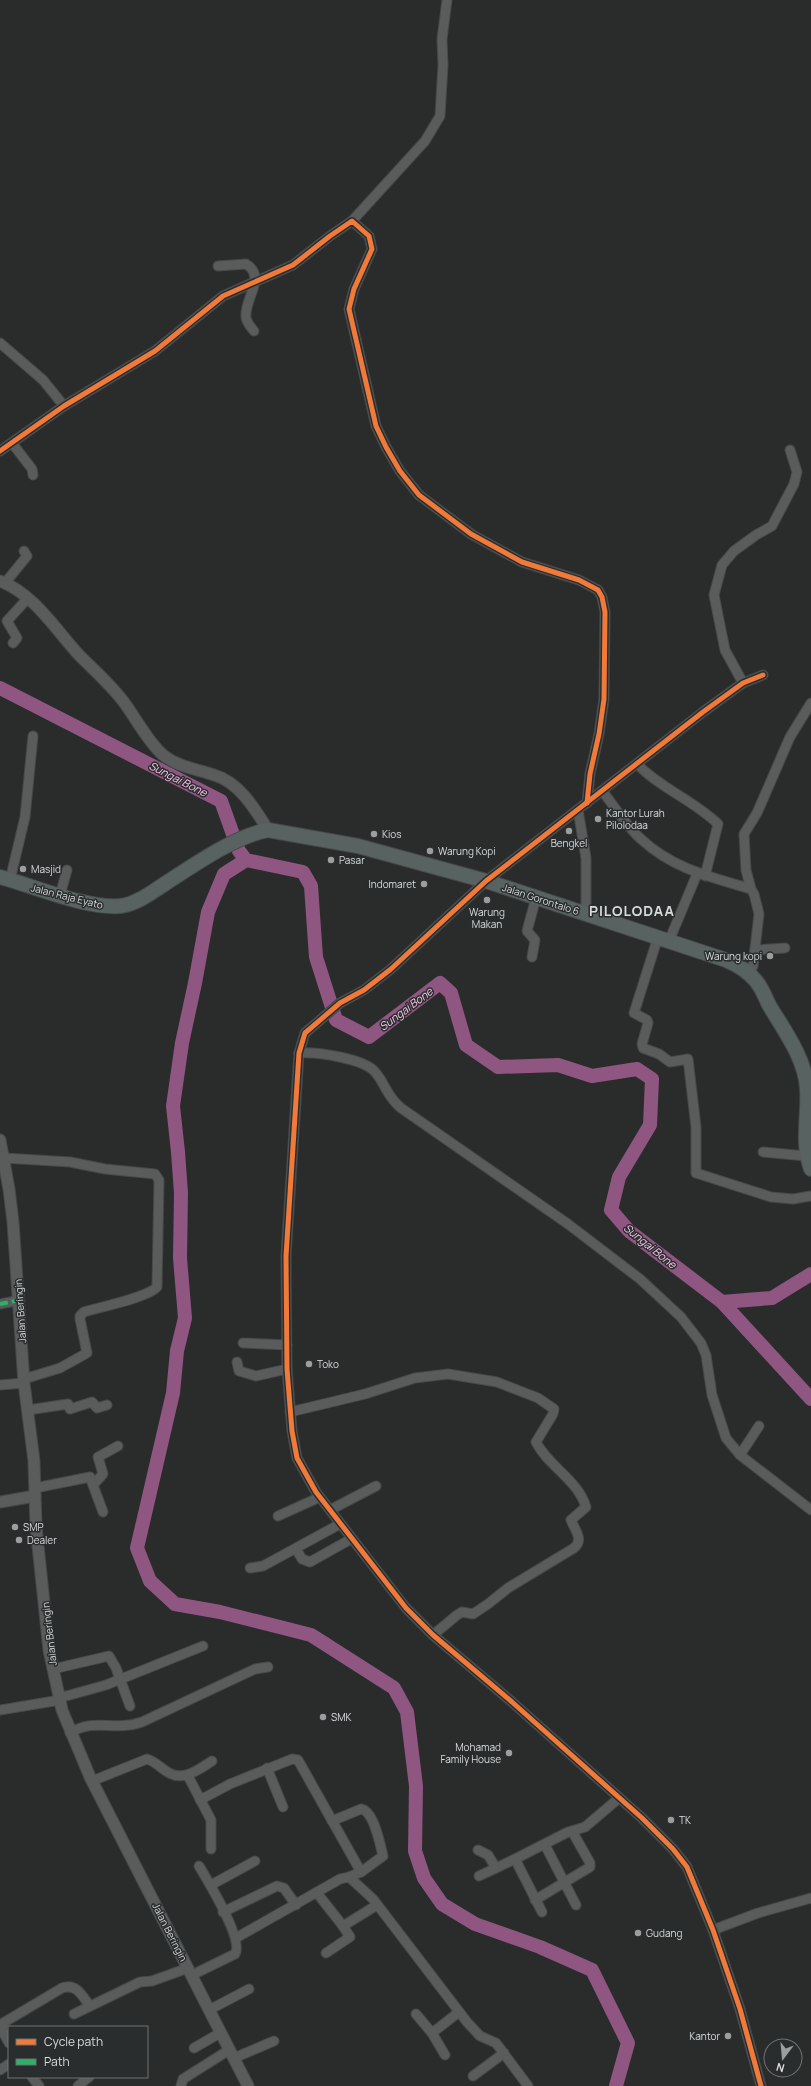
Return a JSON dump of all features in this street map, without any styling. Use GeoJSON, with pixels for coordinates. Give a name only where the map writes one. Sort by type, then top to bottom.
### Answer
{"type":"FeatureCollection","features":[{"type":"Feature","properties":{"kind":"main road","name":"Jalan Raja Eyato"},"geometry":{"type":"LineString","coordinates":[[5,878],[98,905],[120,906],[130,904],[217,852],[264,831]]}},
{"type":"Feature","properties":{"kind":"main road","name":"Jalan Gorontalo 6"},"geometry":{"type":"LineString","coordinates":[[264,831],[358,846],[486,881],[726,960],[748,974],[760,986],[797,1054],[805,1072],[807,1089],[805,1136],[806,1156],[811,1169]]}},
{"type":"Feature","properties":{"kind":"street"},"geometry":{"type":"LineString","coordinates":[[0,451],[64,406],[155,351],[223,296],[255,280],[293,265],[352,221],[425,141],[440,116],[442,39],[447,0]]}},
{"type":"Feature","properties":{"kind":"street"},"geometry":{"type":"LineString","coordinates":[[352,221],[369,236],[372,248],[354,289],[349,309],[376,426],[386,448],[400,471],[419,495],[471,534],[522,562],[579,580],[598,590],[602,597],[605,612],[604,699],[599,734],[590,774],[587,803]]}},
{"type":"Feature","properties":{"kind":"street"},"geometry":{"type":"LineString","coordinates":[[218,266],[246,264],[254,271],[255,280],[248,302],[246,317],[254,331]]}},
{"type":"Feature","properties":{"kind":"street"},"geometry":{"type":"LineString","coordinates":[[0,343],[42,380],[64,406]]}},
{"type":"Feature","properties":{"kind":"street"},"geometry":{"type":"LineString","coordinates":[[12,443],[32,469],[33,476]]}},
{"type":"Feature","properties":{"kind":"street"},"geometry":{"type":"LineString","coordinates":[[743,683],[725,650],[714,595],[722,565],[734,551],[756,535],[772,526],[778,515],[797,472],[790,450]]}},
{"type":"Feature","properties":{"kind":"street"},"geometry":{"type":"LineString","coordinates":[[24,551],[27,556],[3,582],[28,598],[40,609],[55,629],[122,700],[164,755],[177,763],[216,775],[230,783],[244,796],[264,831]]}},
{"type":"Feature","properties":{"kind":"street"},"geometry":{"type":"LineString","coordinates":[[13,643],[17,638],[7,621],[28,598]]}},
{"type":"Feature","properties":{"kind":"street"},"geometry":{"type":"LineString","coordinates":[[761,2086],[740,2009],[713,1930],[687,1867],[673,1849],[642,1818],[618,1799],[518,1707],[433,1634],[406,1608],[351,1539],[306,1476],[297,1458],[290,1412],[287,1369],[286,1256],[299,1052],[302,1037],[340,1003],[364,990],[391,969],[486,881],[743,683],[763,675]]}},
{"type":"Feature","properties":{"kind":"street"},"geometry":{"type":"LineString","coordinates":[[748,974],[753,966],[759,914],[746,870],[744,834],[757,813],[790,737],[811,704]]}},
{"type":"Feature","properties":{"kind":"street"},"geometry":{"type":"LineString","coordinates":[[5,878],[25,817],[34,736]]}},
{"type":"Feature","properties":{"kind":"street"},"geometry":{"type":"LineString","coordinates":[[637,764],[647,774],[694,804],[717,823],[701,875],[664,939],[634,1013],[647,1020],[648,1023],[642,1044],[643,1048],[659,1054],[670,1062],[688,1059],[696,1127],[696,1173],[771,1197],[793,1199],[811,1196]]}},
{"type":"Feature","properties":{"kind":"street"},"geometry":{"type":"LineString","coordinates":[[602,792],[640,839],[676,864],[701,875],[751,889]]}},
{"type":"Feature","properties":{"kind":"street"},"geometry":{"type":"LineString","coordinates":[[578,810],[586,858],[586,914]]}},
{"type":"Feature","properties":{"kind":"street"},"geometry":{"type":"LineString","coordinates":[[60,895],[67,870]]}},
{"type":"Feature","properties":{"kind":"street"},"geometry":{"type":"LineString","coordinates":[[532,957],[535,940],[527,931],[536,898]]}},
{"type":"Feature","properties":{"kind":"street"},"geometry":{"type":"LineString","coordinates":[[754,950],[785,948]]}},
{"type":"Feature","properties":{"kind":"street"},"geometry":{"type":"LineString","coordinates":[[299,1052],[310,1052],[352,1060],[366,1065],[375,1071],[387,1093],[402,1108],[568,1224],[640,1279],[664,1300],[681,1317],[702,1343],[706,1355],[710,1389],[726,1438],[740,1455],[811,1510]]}},
{"type":"Feature","properties":{"kind":"street"},"geometry":{"type":"LineString","coordinates":[[0,1385],[24,1381],[60,1368],[87,1353],[80,1319],[80,1316],[84,1312],[134,1297],[154,1290],[157,1287],[159,1180],[158,1175],[154,1174],[105,1169],[2,1150]]}},
{"type":"Feature","properties":{"kind":"street","name":"Jalan Beringin"},"geometry":{"type":"LineString","coordinates":[[2,1150],[5,1190],[20,1300],[24,1381],[32,1435],[36,1527],[53,1669],[59,1699],[70,1733],[92,1781],[248,2086]]}},
{"type":"Feature","properties":{"kind":"street"},"geometry":{"type":"LineString","coordinates":[[763,1152],[806,1156]]}},
{"type":"Feature","properties":{"kind":"street"},"geometry":{"type":"LineString","coordinates":[[0,1304],[20,1300]]}},
{"type":"Feature","properties":{"kind":"street"},"geometry":{"type":"LineString","coordinates":[[243,1343],[287,1345]]}},
{"type":"Feature","properties":{"kind":"street"},"geometry":{"type":"LineString","coordinates":[[236,1362],[238,1371],[250,1376],[287,1369]]}},
{"type":"Feature","properties":{"kind":"street"},"geometry":{"type":"LineString","coordinates":[[290,1412],[365,1394],[415,1378],[448,1374],[497,1382],[538,1398],[554,1409],[553,1414],[536,1442],[578,1492],[586,1506],[571,1520],[579,1536],[578,1544],[574,1548],[508,1588],[473,1614],[462,1612],[433,1634]]}},
{"type":"Feature","properties":{"kind":"street"},"geometry":{"type":"LineString","coordinates":[[28,1410],[68,1404],[70,1409],[92,1402],[97,1408],[107,1405]]}},
{"type":"Feature","properties":{"kind":"street"},"geometry":{"type":"LineString","coordinates":[[740,1455],[759,1426]]}},
{"type":"Feature","properties":{"kind":"street"},"geometry":{"type":"LineString","coordinates":[[93,1486],[103,1474],[98,1457],[118,1446]]}},
{"type":"Feature","properties":{"kind":"street"},"geometry":{"type":"LineString","coordinates":[[0,1502],[90,1477],[103,1512]]}},
{"type":"Feature","properties":{"kind":"street"},"geometry":{"type":"LineString","coordinates":[[330,1510],[376,1486]]}},
{"type":"Feature","properties":{"kind":"street"},"geometry":{"type":"LineString","coordinates":[[278,1516],[320,1497]]}},
{"type":"Feature","properties":{"kind":"street"},"geometry":{"type":"LineString","coordinates":[[250,1568],[263,1566],[340,1524]]}},
{"type":"Feature","properties":{"kind":"street"},"geometry":{"type":"LineString","coordinates":[[296,1549],[302,1559],[310,1562],[351,1539]]}},
{"type":"Feature","properties":{"kind":"street"},"geometry":{"type":"LineString","coordinates":[[0,1710],[59,1699],[120,1680],[203,1646]]}},
{"type":"Feature","properties":{"kind":"street"},"geometry":{"type":"LineString","coordinates":[[53,1669],[109,1656],[130,1706]]}},
{"type":"Feature","properties":{"kind":"street"},"geometry":{"type":"LineString","coordinates":[[70,1733],[88,1724],[121,1727],[136,1724],[162,1714],[256,1669],[268,1667]]}},
{"type":"Feature","properties":{"kind":"street"},"geometry":{"type":"LineString","coordinates":[[92,1781],[147,1759],[154,1762],[170,1775],[188,1776],[212,1761]]}},
{"type":"Feature","properties":{"kind":"street"},"geometry":{"type":"LineString","coordinates":[[200,1800],[230,1784],[267,1768],[292,1759],[299,1761],[362,1872]]}},
{"type":"Feature","properties":{"kind":"street"},"geometry":{"type":"LineString","coordinates":[[267,1768],[283,1807]]}},
{"type":"Feature","properties":{"kind":"street"},"geometry":{"type":"LineString","coordinates":[[188,1776],[211,1820],[211,1849]]}},
{"type":"Feature","properties":{"kind":"street"},"geometry":{"type":"LineString","coordinates":[[479,1876],[572,1831],[590,1824],[618,1799]]}},
{"type":"Feature","properties":{"kind":"street"},"geometry":{"type":"LineString","coordinates":[[236,1938],[340,1879],[362,1872],[383,1856],[371,1817],[366,1810],[361,1809],[332,1821]]}},
{"type":"Feature","properties":{"kind":"street"},"geometry":{"type":"LineString","coordinates":[[535,1900],[590,1866],[572,1831]]}},
{"type":"Feature","properties":{"kind":"street"},"geometry":{"type":"LineString","coordinates":[[545,1845],[576,1906]]}},
{"type":"Feature","properties":{"kind":"street"},"geometry":{"type":"LineString","coordinates":[[478,1850],[488,1855],[496,1868]]}},
{"type":"Feature","properties":{"kind":"street"},"geometry":{"type":"LineString","coordinates":[[515,1859],[542,1912]]}},
{"type":"Feature","properties":{"kind":"street"},"geometry":{"type":"LineString","coordinates":[[211,1885],[255,1861]]}},
{"type":"Feature","properties":{"kind":"street"},"geometry":{"type":"LineString","coordinates":[[74,2014],[89,2005],[140,1982],[152,1981],[190,1972],[235,1954],[238,1947],[236,1938],[211,1885],[199,1866]]}},
{"type":"Feature","properties":{"kind":"street"},"geometry":{"type":"LineString","coordinates":[[349,1877],[359,1885],[377,1905],[459,2012],[480,2036],[496,2043],[526,2085]]}},
{"type":"Feature","properties":{"kind":"street"},"geometry":{"type":"LineString","coordinates":[[223,1912],[278,1886],[284,1888],[296,1905]]}},
{"type":"Feature","properties":{"kind":"street"},"geometry":{"type":"LineString","coordinates":[[317,1893],[350,1937],[326,1953]]}},
{"type":"Feature","properties":{"kind":"street"},"geometry":{"type":"LineString","coordinates":[[713,1930],[758,1913],[811,1898]]}},
{"type":"Feature","properties":{"kind":"street"},"geometry":{"type":"LineString","coordinates":[[343,1926],[377,1905]]}},
{"type":"Feature","properties":{"kind":"street"},"geometry":{"type":"LineString","coordinates":[[8,2041],[1,2027],[3,2023],[25,2009],[66,1987],[74,1988],[80,1992],[89,2005]]}},
{"type":"Feature","properties":{"kind":"street"},"geometry":{"type":"LineString","coordinates":[[209,2010],[249,1989]]}},
{"type":"Feature","properties":{"kind":"street"},"geometry":{"type":"LineString","coordinates":[[432,2034],[459,2012]]}},
{"type":"Feature","properties":{"kind":"street"},"geometry":{"type":"LineString","coordinates":[[416,2014],[432,2034],[445,2054]]}},
{"type":"Feature","properties":{"kind":"street"},"geometry":{"type":"LineString","coordinates":[[194,2048],[220,2033]]}},
{"type":"Feature","properties":{"kind":"street"},"geometry":{"type":"LineString","coordinates":[[181,2086],[183,2079],[231,2054],[274,2041]]}},
{"type":"Feature","properties":{"kind":"street"},"geometry":{"type":"LineString","coordinates":[[473,2076],[504,2053]]}},
{"type":"Feature","properties":{"kind":"street"},"geometry":{"type":"LineString","coordinates":[[33,2078],[39,2086]]}},
{"type":"Feature","properties":{"kind":"street"},"geometry":{"type":"LineString","coordinates":[[78,2086],[88,2078]]}},
{"type":"Feature","properties":{"kind":"waterway","name":"Sungai Bone"},"geometry":{"type":"LineString","coordinates":[[0,688],[221,801],[239,851],[246,860],[303,872],[311,886],[316,957],[336,1020],[369,1037],[440,983],[451,993],[466,1045],[498,1067],[558,1065],[592,1076],[637,1069],[652,1079],[650,1125],[619,1177],[611,1210],[629,1231],[722,1302],[811,1399]]}},
{"type":"Feature","properties":{"kind":"waterway"},"geometry":{"type":"LineString","coordinates":[[246,860],[224,874],[208,912],[182,1043],[173,1106],[181,1193],[180,1258],[185,1318],[177,1351],[173,1393],[137,1548],[150,1581],[175,1604],[220,1612],[311,1635],[394,1688],[407,1712],[416,1786],[415,1851],[424,1878],[442,1904],[475,1924],[540,1947],[592,1970],[628,2043],[616,2086]]}},
{"type":"Feature","properties":{"kind":"waterway"},"geometry":{"type":"LineString","coordinates":[[722,1302],[772,1298],[811,1274]]}},
{"type":"Feature","properties":{"kind":"marked path"},"geometry":{"type":"LineString","coordinates":[[0,1304],[20,1300]]}},
{"type":"Feature","properties":{"kind":"cycle path"},"geometry":{"type":"LineString","coordinates":[[0,451],[64,406],[155,351],[223,296],[293,265],[352,221],[369,236],[372,249],[354,289],[349,309],[376,426],[400,471],[419,495],[471,534],[522,562],[579,580],[598,590],[602,597],[605,612],[604,699],[599,734],[590,774],[587,803]]}},
{"type":"Feature","properties":{"kind":"cycle path"},"geometry":{"type":"LineString","coordinates":[[761,2086],[740,2009],[713,1930],[687,1867],[673,1849],[642,1818],[512,1702],[433,1635],[406,1608],[316,1492],[297,1458],[292,1431],[287,1369],[286,1256],[299,1053],[305,1033],[340,1003],[364,990],[391,969],[486,881],[703,712],[743,683],[763,675]]}},
{"type":"Feature","properties":{"kind":"place","name":"Kantor Lurah Pilolodaa"},"geometry":{"type":"Point","coordinates":[598,819]}},
{"type":"Feature","properties":{"kind":"place","name":"Bengkel"},"geometry":{"type":"Point","coordinates":[569,831]}},
{"type":"Feature","properties":{"kind":"place","name":"Kios"},"geometry":{"type":"Point","coordinates":[374,834]}},
{"type":"Feature","properties":{"kind":"place","name":"Warung Kopi"},"geometry":{"type":"Point","coordinates":[430,851]}},
{"type":"Feature","properties":{"kind":"place","name":"Pasar"},"geometry":{"type":"Point","coordinates":[331,860]}},
{"type":"Feature","properties":{"kind":"place","name":"Masjid"},"geometry":{"type":"Point","coordinates":[23,869]}},
{"type":"Feature","properties":{"kind":"place","name":"Indomaret"},"geometry":{"type":"Point","coordinates":[424,884]}},
{"type":"Feature","properties":{"kind":"place","name":"Warung Makan"},"geometry":{"type":"Point","coordinates":[487,900]}},
{"type":"Feature","properties":{"kind":"place","name":"Warung kopi"},"geometry":{"type":"Point","coordinates":[770,956]}},
{"type":"Feature","properties":{"kind":"place","name":"Toko"},"geometry":{"type":"Point","coordinates":[309,1364]}},
{"type":"Feature","properties":{"kind":"place","name":"SMP"},"geometry":{"type":"Point","coordinates":[15,1527]}},
{"type":"Feature","properties":{"kind":"place","name":"Dealer"},"geometry":{"type":"Point","coordinates":[19,1540]}},
{"type":"Feature","properties":{"kind":"place","name":"SMK"},"geometry":{"type":"Point","coordinates":[323,1717]}},
{"type":"Feature","properties":{"kind":"place","name":"Mohamad Family House"},"geometry":{"type":"Point","coordinates":[509,1753]}},
{"type":"Feature","properties":{"kind":"place","name":"TK"},"geometry":{"type":"Point","coordinates":[671,1820]}},
{"type":"Feature","properties":{"kind":"place","name":"Gudang"},"geometry":{"type":"Point","coordinates":[638,1933]}},
{"type":"Feature","properties":{"kind":"place","name":"Kantor"},"geometry":{"type":"Point","coordinates":[728,2036]}},
{"type":"Feature","properties":{"kind":"district","name":"PILOLODAA"},"geometry":{"type":"Point","coordinates":[632,911]}}]}
